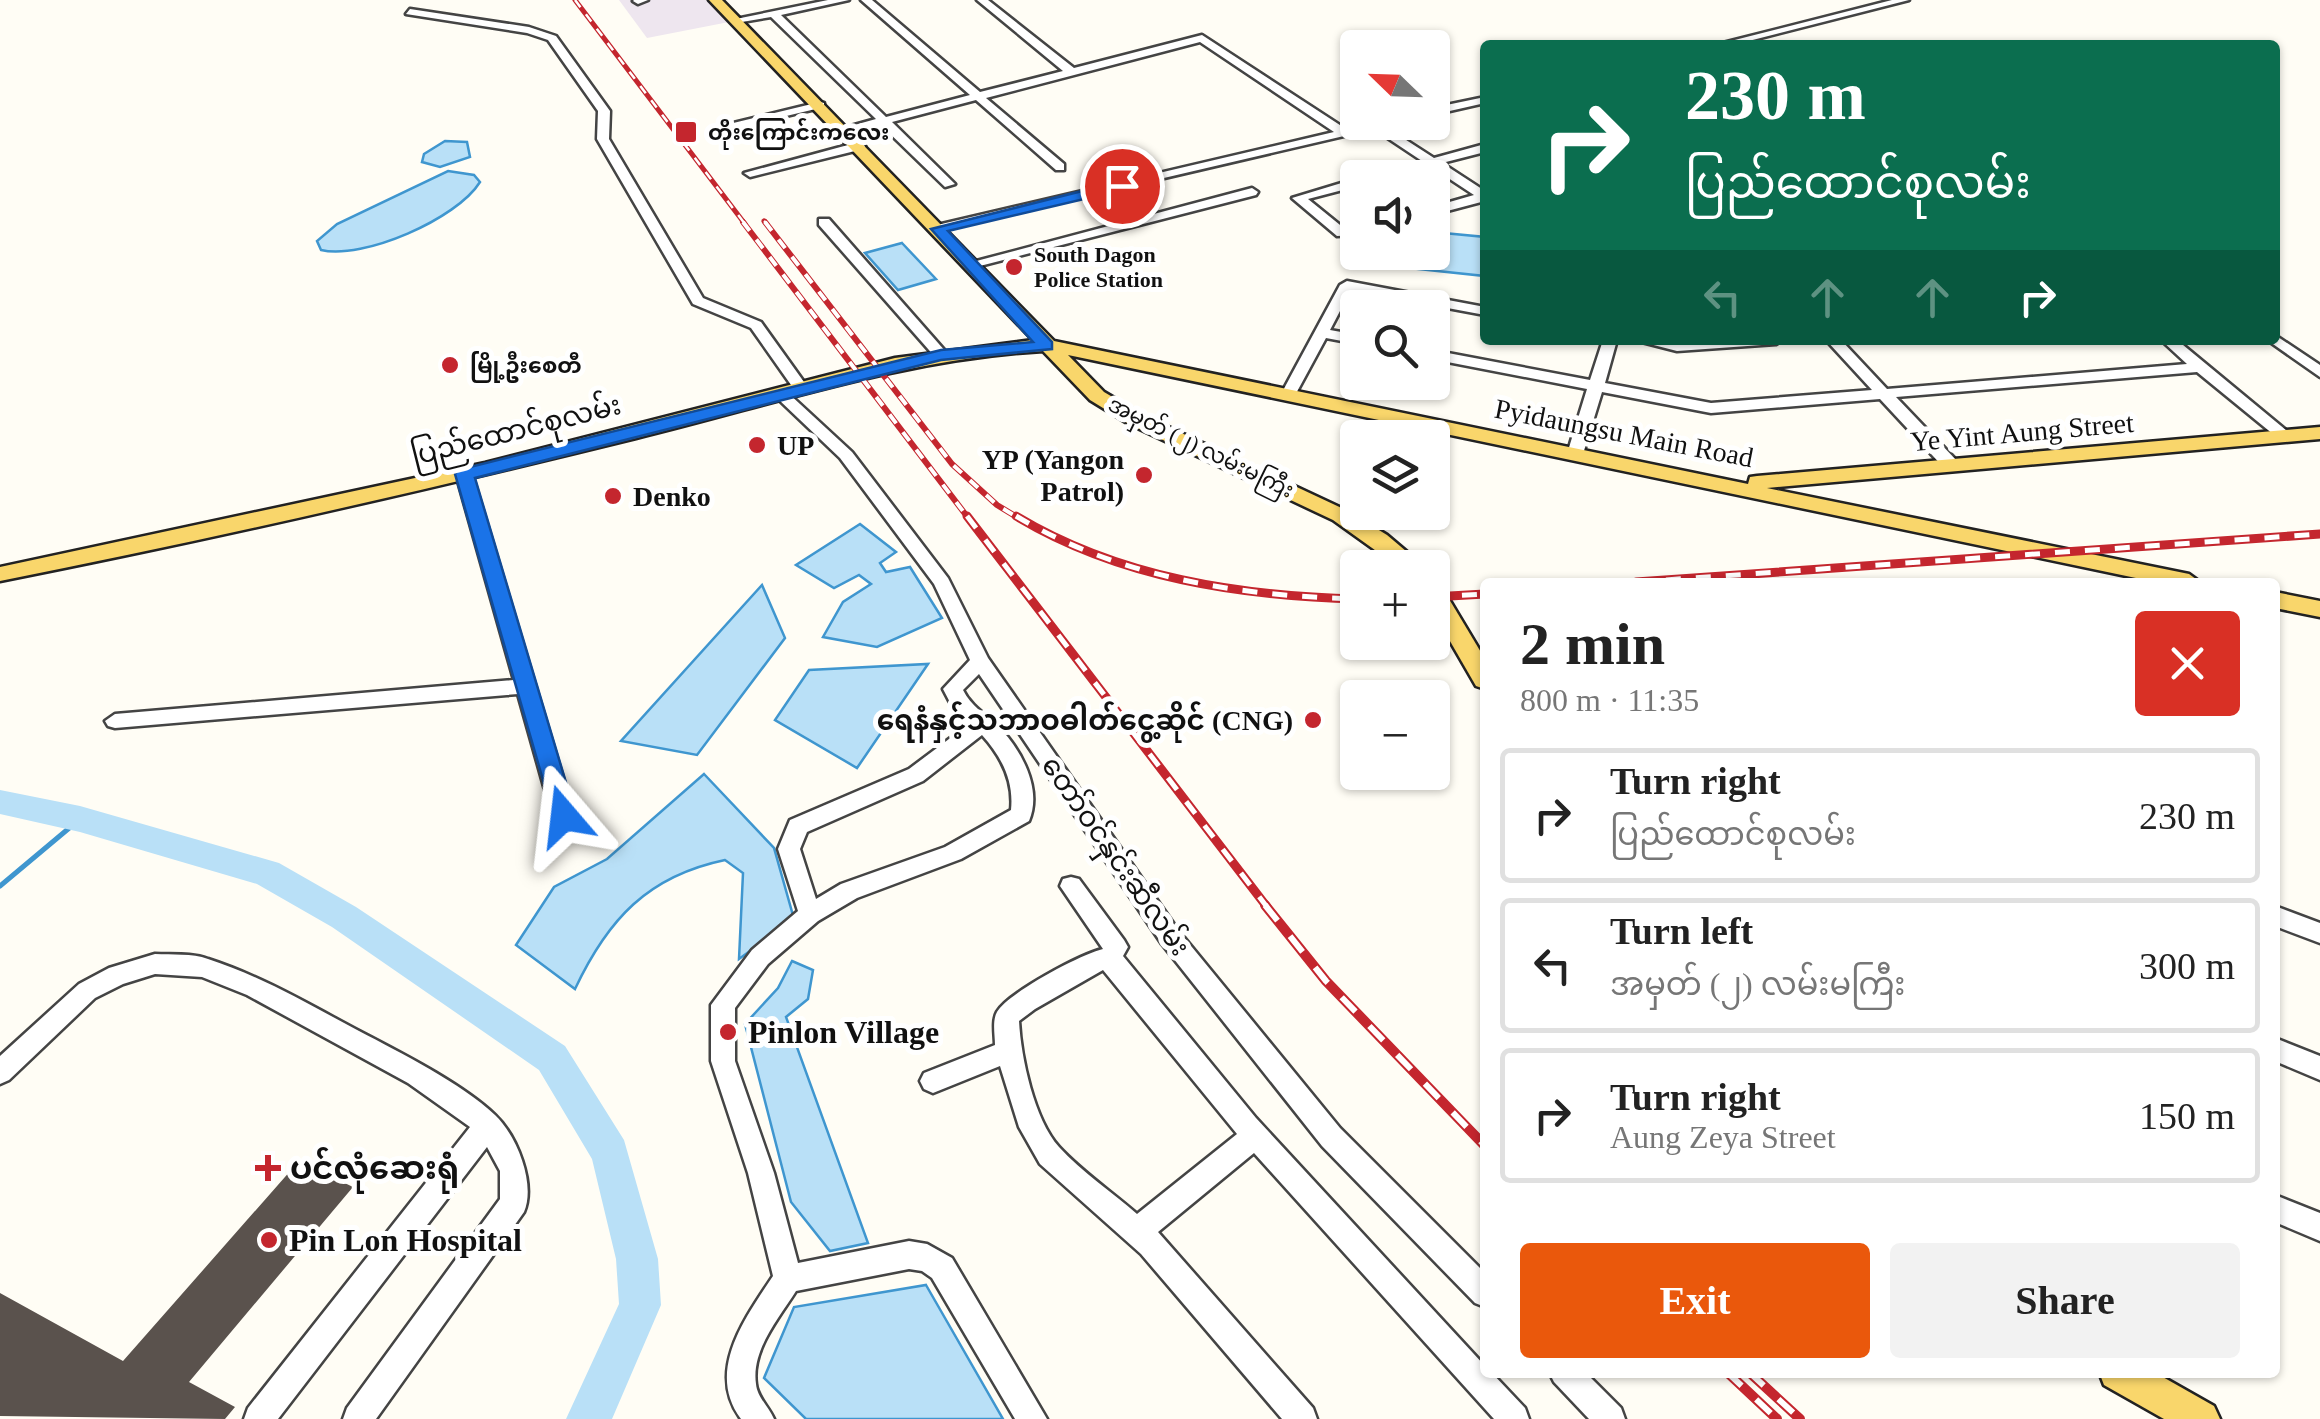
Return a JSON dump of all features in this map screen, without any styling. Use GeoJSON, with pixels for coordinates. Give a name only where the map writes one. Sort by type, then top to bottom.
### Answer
{"type":"FeatureCollection","features":[{"type":"Feature","properties":{"kind":"main road","name":"အမှတ် (၂) လမ်းမကြီး"},"geometry":{"type":"LineString","coordinates":[[715,0],[844,130],[1081,382],[1143,424],[1342,516],[1390,550]]}},
{"type":"Feature","properties":{"kind":"main road","name":"ပြည်ထောင်စုလမ်း"},"geometry":{"type":"LineString","coordinates":[[0,574],[207,534],[941,355],[1046,346]]}},
{"type":"Feature","properties":{"kind":"main road","name":"Pyidaungsu Main Road"},"geometry":{"type":"LineString","coordinates":[[1046,346],[2170,578]]}},
{"type":"Feature","properties":{"kind":"main road"},"geometry":{"type":"LineString","coordinates":[[1081,382],[1087,365],[1112,357]]}},
{"type":"Feature","properties":{"kind":"main road","name":"Ye Yint Aung Street"},"geometry":{"type":"LineString","coordinates":[[1728,484],[2320,433]]}},
{"type":"Feature","properties":{"kind":"main road"},"geometry":{"type":"LineString","coordinates":[[2280,601],[2320,609]]}},
{"type":"Feature","properties":{"kind":"main road"},"geometry":{"type":"LineString","coordinates":[[1450,615],[1475,651]]}},
{"type":"Feature","properties":{"kind":"main road"},"geometry":{"type":"LineString","coordinates":[[2128,1378],[2202,1419]]}},
{"type":"Feature","properties":{"kind":"street"},"geometry":{"type":"LineString","coordinates":[[736,20],[844,0]]}},
{"type":"Feature","properties":{"kind":"street"},"geometry":{"type":"LineString","coordinates":[[866,0],[1060,167]]}},
{"type":"Feature","properties":{"kind":"street"},"geometry":{"type":"LineString","coordinates":[[982,0],[1073,74]]}},
{"type":"Feature","properties":{"kind":"street"},"geometry":{"type":"LineString","coordinates":[[1743,40],[1904,0]]}},
{"type":"Feature","properties":{"kind":"street","name":"တော်ဝင်နှင်းဆီလမ်း"},"geometry":{"type":"LineString","coordinates":[[410,12],[529,30],[552,38],[604,111],[603,139],[698,301],[756,326],[792,392],[846,455],[942,582],[980,661],[1182,953],[1331,1137],[1480,1287]]}},
{"type":"Feature","properties":{"kind":"street"},"geometry":{"type":"LineString","coordinates":[[773,13],[880,122],[949,184]]}},
{"type":"Feature","properties":{"kind":"street"},"geometry":{"type":"LineString","coordinates":[[1756,37],[1763,40]]}},
{"type":"Feature","properties":{"kind":"street"},"geometry":{"type":"LineString","coordinates":[[844,130],[1206,39],[1340,131]]}},
{"type":"Feature","properties":{"kind":"street"},"geometry":{"type":"LineString","coordinates":[[1450,108],[1480,101]]}},
{"type":"Feature","properties":{"kind":"street"},"geometry":{"type":"LineString","coordinates":[[724,127],[820,105]]}},
{"type":"Feature","properties":{"kind":"street"},"geometry":{"type":"LineString","coordinates":[[938,229],[1340,135]]}},
{"type":"Feature","properties":{"kind":"street"},"geometry":{"type":"LineString","coordinates":[[1405,140],[1431,160]]}},
{"type":"Feature","properties":{"kind":"street"},"geometry":{"type":"LineString","coordinates":[[750,173],[859,146]]}},
{"type":"Feature","properties":{"kind":"street"},"geometry":{"type":"LineString","coordinates":[[1436,160],[1480,149]]}},
{"type":"Feature","properties":{"kind":"street"},"geometry":{"type":"LineString","coordinates":[[1450,173],[1480,194]]}},
{"type":"Feature","properties":{"kind":"street"},"geometry":{"type":"LineString","coordinates":[[1340,187],[1298,198],[1340,232]]}},
{"type":"Feature","properties":{"kind":"street"},"geometry":{"type":"LineString","coordinates":[[972,264],[1252,192]]}},
{"type":"Feature","properties":{"kind":"street"},"geometry":{"type":"LineString","coordinates":[[1450,206],[1480,198]]}},
{"type":"Feature","properties":{"kind":"street"},"geometry":{"type":"LineString","coordinates":[[824,222],[941,355]]}},
{"type":"Feature","properties":{"kind":"street"},"geometry":{"type":"LineString","coordinates":[[1288,396],[1347,285],[1480,310]]}},
{"type":"Feature","properties":{"kind":"street"},"geometry":{"type":"LineString","coordinates":[[1322,333],[1340,336]]}},
{"type":"Feature","properties":{"kind":"street"},"geometry":{"type":"LineString","coordinates":[[2280,343],[2320,372]]}},
{"type":"Feature","properties":{"kind":"street"},"geometry":{"type":"LineString","coordinates":[[1574,454],[1608,345]]}},
{"type":"Feature","properties":{"kind":"street"},"geometry":{"type":"LineString","coordinates":[[1666,345],[1705,345]]}},
{"type":"Feature","properties":{"kind":"street"},"geometry":{"type":"LineString","coordinates":[[1838,345],[1952,466]]}},
{"type":"Feature","properties":{"kind":"street"},"geometry":{"type":"LineString","coordinates":[[2174,345],[2285,436]]}},
{"type":"Feature","properties":{"kind":"street"},"geometry":{"type":"LineString","coordinates":[[1450,357],[1712,408],[2200,366]]}},
{"type":"Feature","properties":{"kind":"street"},"geometry":{"type":"LineString","coordinates":[[464,474],[564,816]]}},
{"type":"Feature","properties":{"kind":"street"},"geometry":{"type":"LineString","coordinates":[[758,1419],[744,1405],[737,1382],[745,1348],[788,1278],[762,1173],[732,1092],[721,1036],[723,1005],[738,981],[810,914],[849,891],[953,853],[1021,815],[1026,793],[1016,770],[983,724],[957,703],[953,689],[980,661]]}},
{"type":"Feature","properties":{"kind":"street"},"geometry":{"type":"LineString","coordinates":[[115,722],[525,686]]}},
{"type":"Feature","properties":{"kind":"street"},"geometry":{"type":"LineString","coordinates":[[810,914],[789,849],[798,826],[916,775],[983,724]]}},
{"type":"Feature","properties":{"kind":"street"},"geometry":{"type":"LineString","coordinates":[[1070,886],[1116,946],[1109,960]]}},
{"type":"Feature","properties":{"kind":"street"},"geometry":{"type":"LineString","coordinates":[[2280,918],[2320,933]]}},
{"type":"Feature","properties":{"kind":"street"},"geometry":{"type":"LineString","coordinates":[[1109,960],[1095,962],[1007,1017],[1008,1051],[1032,1127],[1049,1155],[1137,1231],[1302,1419]]}},
{"type":"Feature","properties":{"kind":"street"},"geometry":{"type":"LineString","coordinates":[[1109,960],[1254,1136],[1514,1419]]}},
{"type":"Feature","properties":{"kind":"street"},"geometry":{"type":"LineString","coordinates":[[0,1072],[87,991],[117,975],[155,964],[202,967],[256,988],[417,1075],[488,1125],[513,1169],[514,1202],[358,1419]]}},
{"type":"Feature","properties":{"kind":"street"},"geometry":{"type":"LineString","coordinates":[[933,1081],[1008,1051]]}},
{"type":"Feature","properties":{"kind":"street"},"geometry":{"type":"LineString","coordinates":[[2280,1051],[2320,1068]]}},
{"type":"Feature","properties":{"kind":"street"},"geometry":{"type":"LineString","coordinates":[[259,1419],[488,1125]]}},
{"type":"Feature","properties":{"kind":"street"},"geometry":{"type":"LineString","coordinates":[[1137,1231],[1254,1136]]}},
{"type":"Feature","properties":{"kind":"street"},"geometry":{"type":"LineString","coordinates":[[2280,1210],[2320,1228]]}},
{"type":"Feature","properties":{"kind":"street"},"geometry":{"type":"LineString","coordinates":[[788,1278],[909,1255],[927,1258],[942,1268],[1032,1419]]}},
{"type":"Feature","properties":{"kind":"street"},"geometry":{"type":"LineString","coordinates":[[1570,1378],[1610,1419]]}},
{"type":"Feature","properties":{"kind":"shaded area"},"geometry":{"type":"Polygon","coordinates":[[[619,0],[708,0],[729,22],[647,38],[619,0]]]}},
{"type":"Feature","properties":{"kind":"water"},"geometry":{"type":"Polygon","coordinates":[[[445,141],[467,142],[470,157],[440,167],[422,162],[424,154],[445,141]]]}},
{"type":"Feature","properties":{"kind":"water"},"geometry":{"type":"Polygon","coordinates":[[[448,171],[474,175],[480,182],[451,210],[384,243],[360,249],[321,250],[317,241],[337,224],[448,171]]]}},
{"type":"Feature","properties":{"kind":"water"},"geometry":{"type":"Polygon","coordinates":[[[1450,234],[1480,237],[1480,275],[1428,270],[1450,270],[1450,234]]]}},
{"type":"Feature","properties":{"kind":"water"},"geometry":{"type":"Polygon","coordinates":[[[902,243],[936,279],[898,290],[865,253],[902,243]]]}},
{"type":"Feature","properties":{"kind":"water"},"geometry":{"type":"Polygon","coordinates":[[[860,524],[896,552],[880,563],[886,572],[910,567],[942,618],[877,647],[823,637],[843,602],[871,584],[859,575],[834,588],[796,565],[860,524]]]}},
{"type":"Feature","properties":{"kind":"water"},"geometry":{"type":"Polygon","coordinates":[[[762,585],[785,638],[697,755],[621,741],[762,585]]]}},
{"type":"Feature","properties":{"kind":"water"},"geometry":{"type":"Polygon","coordinates":[[[928,664],[857,768],[775,720],[809,670],[928,664]]]}},
{"type":"Feature","properties":{"kind":"water"},"geometry":{"type":"Polygon","coordinates":[[[704,774],[774,848],[794,919],[739,959],[743,873],[725,860],[674,877],[634,904],[602,942],[575,989],[516,945],[554,887],[607,859],[704,774]]]}},
{"type":"Feature","properties":{"kind":"water"},"geometry":{"type":"Polygon","coordinates":[[[792,961],[813,970],[808,999],[786,1017],[868,1243],[830,1251],[791,1202],[745,1024],[778,988],[792,961]]]}},
{"type":"Feature","properties":{"kind":"water"},"geometry":{"type":"Polygon","coordinates":[[[926,1285],[1003,1419],[806,1419],[764,1378],[794,1307],[926,1285]]]}},
{"type":"Feature","properties":{"kind":"building","name":"Pin Lon Hospital"},"geometry":{"type":"Polygon","coordinates":[[[299,1161],[353,1187],[189,1382],[235,1407],[225,1419],[0,1416],[0,1293],[123,1361],[299,1161]]]}},
{"type":"Feature","properties":{"kind":"waterway"},"geometry":{"type":"LineString","coordinates":[[0,802],[80,819],[267,873],[344,917],[552,1058],[610,1153],[637,1259],[640,1305],[589,1419]]}},
{"type":"Feature","properties":{"kind":"waterway"},"geometry":{"type":"LineString","coordinates":[[0,886],[80,819]]}},
{"type":"Feature","properties":{"kind":"railway"},"geometry":{"type":"LineString","coordinates":[[575,0],[745,224]]}},
{"type":"Feature","properties":{"kind":"railway"},"geometry":{"type":"LineString","coordinates":[[743,222],[969,519]]}},
{"type":"Feature","properties":{"kind":"railway"},"geometry":{"type":"LineString","coordinates":[[765,222],[952,464],[997,505],[1020,519]]}},
{"type":"Feature","properties":{"kind":"railway"},"geometry":{"type":"LineString","coordinates":[[967,516],[1267,907]]}},
{"type":"Feature","properties":{"kind":"railway"},"geometry":{"type":"LineString","coordinates":[[1016,516],[1096,555],[1181,580],[1340,598]]}},
{"type":"Feature","properties":{"kind":"railway"},"geometry":{"type":"LineString","coordinates":[[1693,578],[2320,534]]}},
{"type":"Feature","properties":{"kind":"railway"},"geometry":{"type":"LineString","coordinates":[[1450,596],[1480,594]]}},
{"type":"Feature","properties":{"kind":"railway"},"geometry":{"type":"LineString","coordinates":[[1265,905],[1326,981],[1480,1141]]}},
{"type":"Feature","properties":{"kind":"railway"},"geometry":{"type":"LineString","coordinates":[[1733,1378],[1777,1419]]}},
{"type":"Feature","properties":{"kind":"railway"},"geometry":{"type":"LineString","coordinates":[[1756,1378],[1800,1419]]}},
{"type":"Feature","properties":{"kind":"place","name":"တိုးကြောင်းကလေး"},"geometry":{"type":"Point","coordinates":[686,132]}},
{"type":"Feature","properties":{"kind":"place","name":"South Dagon Police Station"},"geometry":{"type":"Point","coordinates":[1014,267]}},
{"type":"Feature","properties":{"kind":"place","name":"မြို့ဦးစေတီ"},"geometry":{"type":"Point","coordinates":[450,365]}},
{"type":"Feature","properties":{"kind":"place","name":"UP"},"geometry":{"type":"Point","coordinates":[757,445]}},
{"type":"Feature","properties":{"kind":"place","name":"YP (Yangon Patrol)"},"geometry":{"type":"Point","coordinates":[1144,475]}},
{"type":"Feature","properties":{"kind":"place","name":"Denko"},"geometry":{"type":"Point","coordinates":[613,496]}},
{"type":"Feature","properties":{"kind":"place","name":"ရေနံနှင့်သဘာဝဓါတ်ငွေ့ဆိုင် (CNG)"},"geometry":{"type":"Point","coordinates":[1313,720]}},
{"type":"Feature","properties":{"kind":"place","name":"Pinlon Village"},"geometry":{"type":"Point","coordinates":[728,1032]}},
{"type":"Feature","properties":{"kind":"place","name":"ပင်လုံဆေးရုံ"},"geometry":{"type":"Point","coordinates":[268,1168]}},
{"type":"Feature","properties":{"kind":"place","name":"Pin Lon Hospital"},"geometry":{"type":"Point","coordinates":[269,1240]}},
{"type":"Feature","properties":{"kind":"route"},"geometry":{"type":"LineString","coordinates":[[564,816],[464,474],[941,355],[976,348],[1046,346],[938,229],[1122,186]]}}]}
